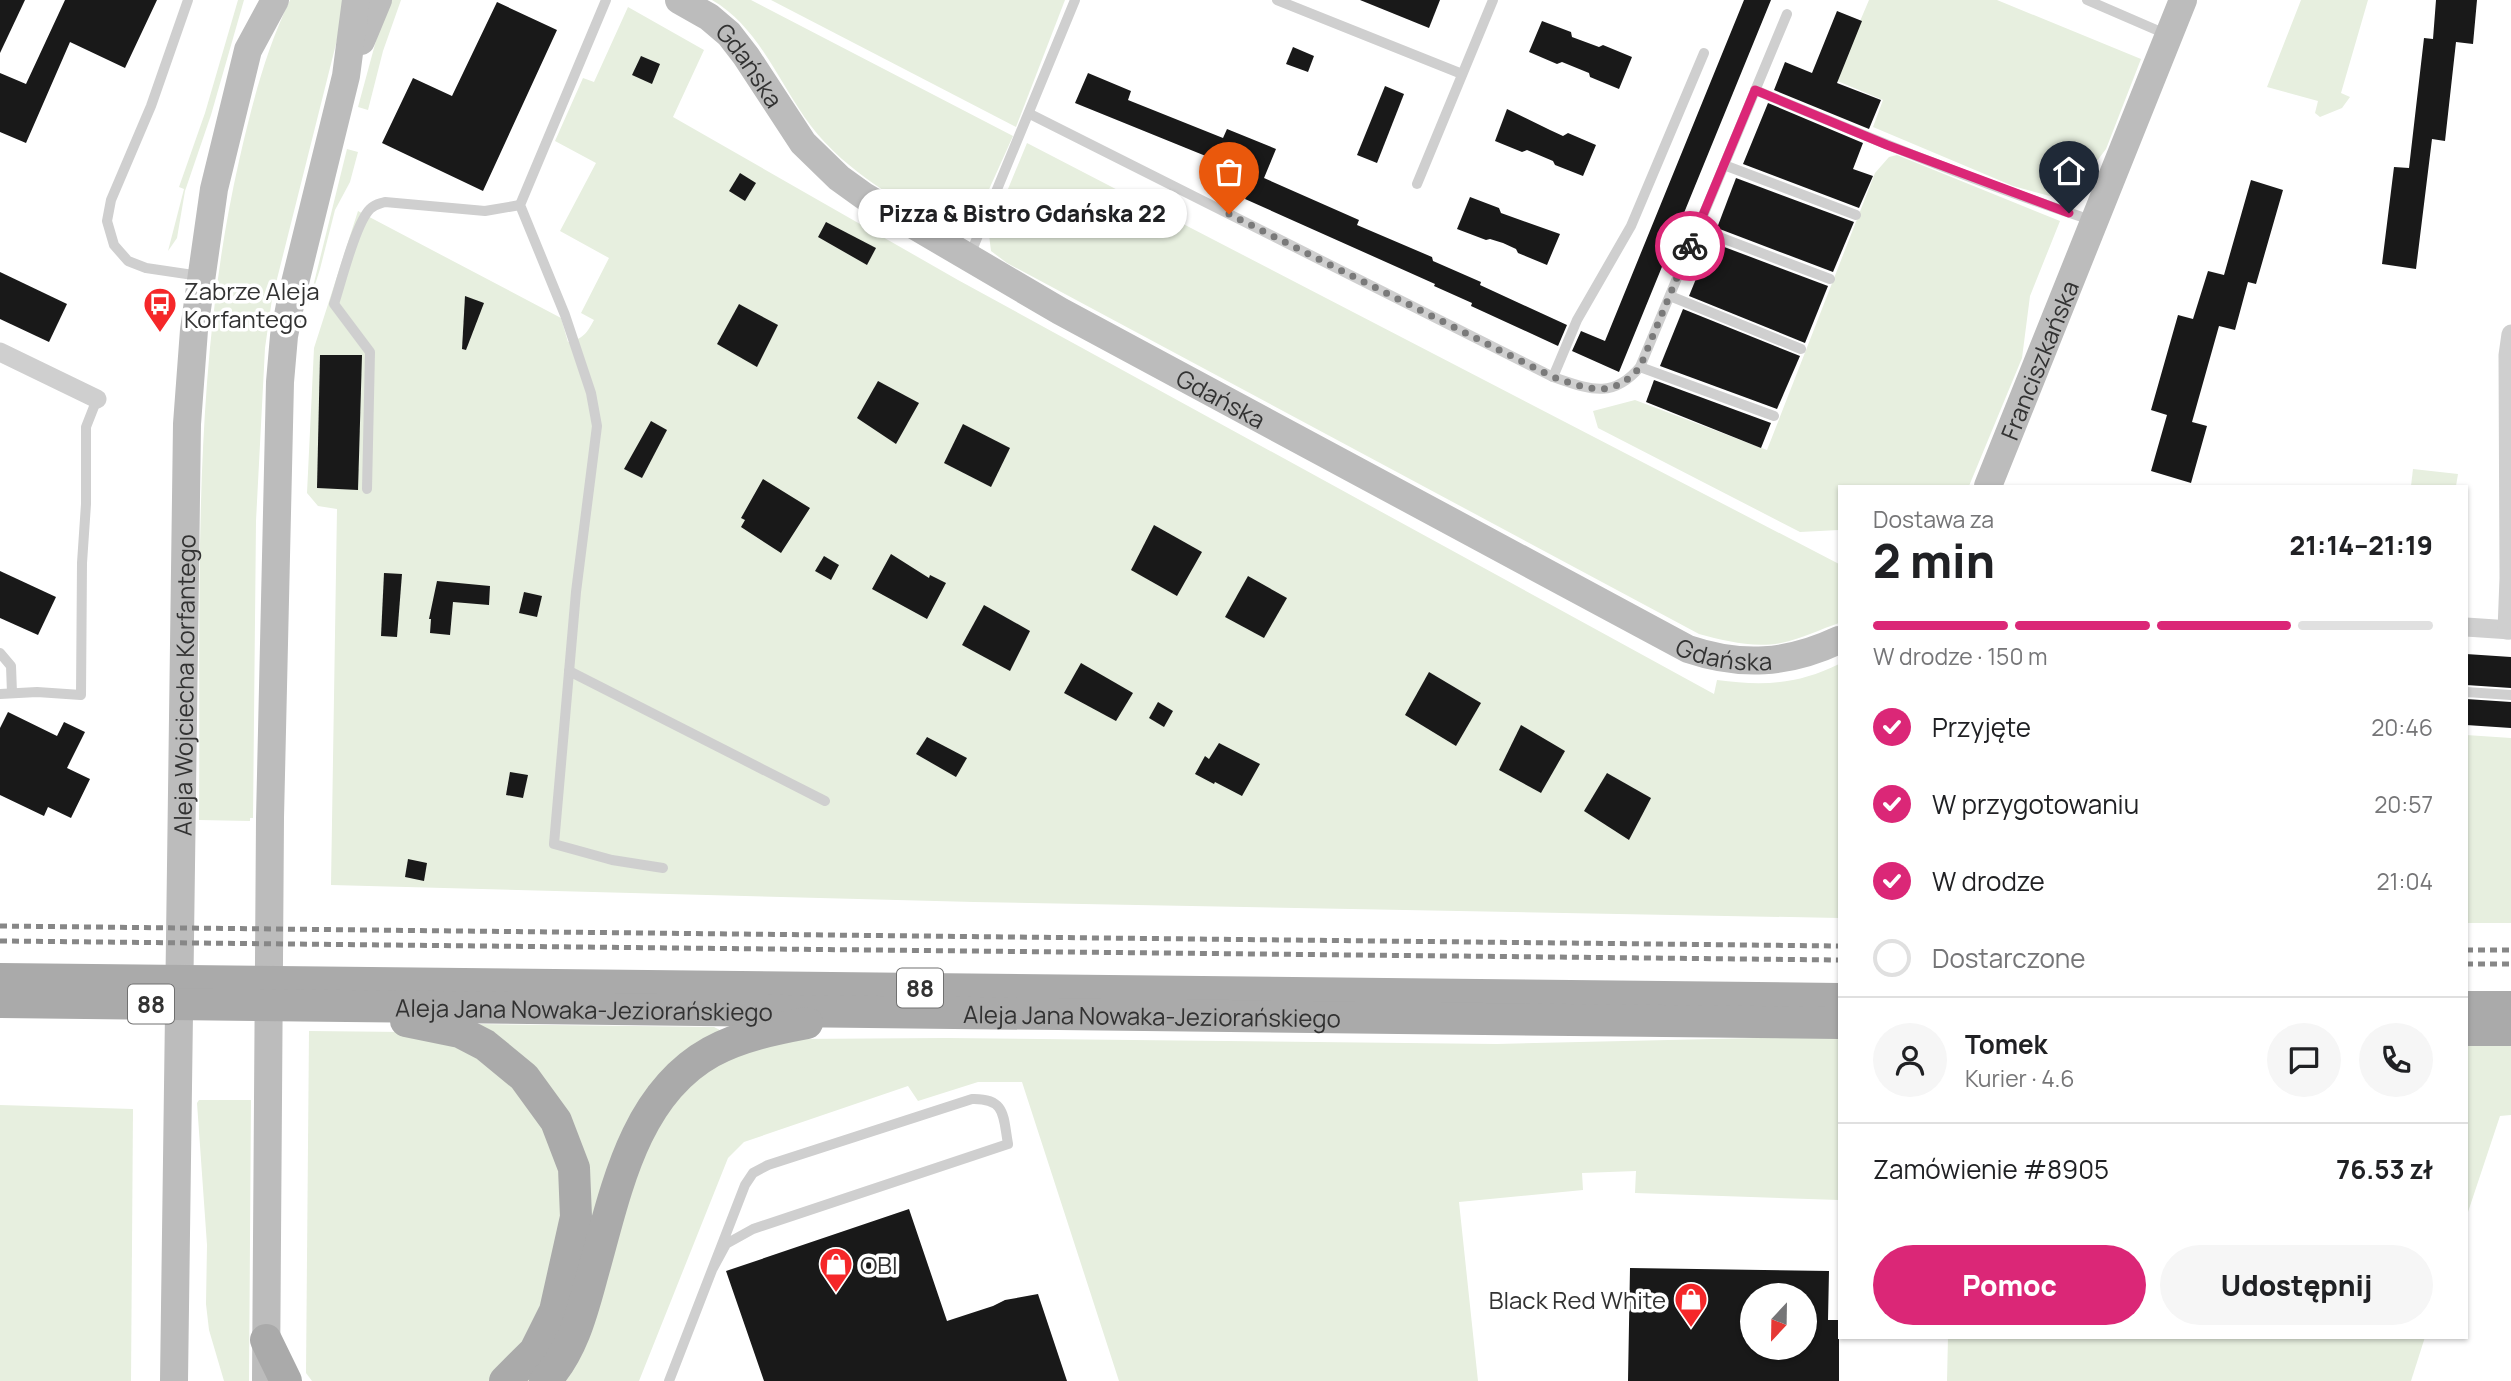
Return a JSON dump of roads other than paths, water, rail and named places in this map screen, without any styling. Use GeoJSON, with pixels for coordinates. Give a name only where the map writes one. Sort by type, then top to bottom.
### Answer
{"type":"FeatureCollection","features":[{"type":"Feature","properties":{"kind":"main road"},"geometry":{"type":"LineString","coordinates":[[248,50],[256,0]]}},
{"type":"Feature","properties":{"kind":"main road","name":"Aleja Wojciecha Korfantego"},"geometry":{"type":"LineString","coordinates":[[174,1381],[187,424],[200,276],[214,189],[248,50],[275,0]]}},
{"type":"Feature","properties":{"kind":"main road"},"geometry":{"type":"LineString","coordinates":[[266,1381],[270,818],[277,435],[283,347],[295,283],[346,76],[356,0]]}},
{"type":"Feature","properties":{"kind":"main road"},"geometry":{"type":"LineString","coordinates":[[346,76],[378,0]]}},
{"type":"Feature","properties":{"kind":"main road","name":"Gdańska"},"geometry":{"type":"LineString","coordinates":[[680,0],[709,17],[729,34],[746,55],[803,143],[839,178],[968,259],[1688,649],[1722,659],[1755,661],[1796,655],[1838,640]]}},
{"type":"Feature","properties":{"kind":"main road","name":"Franciszkańska"},"geometry":{"type":"LineString","coordinates":[[1988,485],[2183,0]]}},
{"type":"Feature","properties":{"kind":"main road","name":"Aleja Jana Nowaka-Jeziorańskiego"},"geometry":{"type":"LineString","coordinates":[[0,979],[1838,999]]}},
{"type":"Feature","properties":{"kind":"main road","name":"Aleja Jana Nowaka-Jeziorańskiego"},"geometry":{"type":"LineString","coordinates":[[0,1002],[1838,1023]]}},
{"type":"Feature","properties":{"kind":"main road"},"geometry":{"type":"LineString","coordinates":[[301,1005],[460,1032],[485,1045],[524,1077],[556,1121],[574,1168],[576,1217],[555,1311],[535,1351],[505,1381]]}},
{"type":"Feature","properties":{"kind":"main road"},"geometry":{"type":"LineString","coordinates":[[2468,1007],[2511,1007]]}},
{"type":"Feature","properties":{"kind":"main road"},"geometry":{"type":"LineString","coordinates":[[545,1381],[557,1368],[579,1324],[624,1164],[647,1117],[675,1079],[710,1053],[755,1035],[870,1011]]}},
{"type":"Feature","properties":{"kind":"main road"},"geometry":{"type":"LineString","coordinates":[[2468,1030],[2511,1030]]}},
{"type":"Feature","properties":{"kind":"main road"},"geometry":{"type":"LineString","coordinates":[[266,1340],[286,1381]]}},
{"type":"Feature","properties":{"kind":"street"},"geometry":{"type":"LineString","coordinates":[[2468,627],[2509,630],[2508,355],[2511,334]]}},
{"type":"Feature","properties":{"kind":"street"},"geometry":{"type":"LineString","coordinates":[[0,352],[97,399]]}},
{"type":"Feature","properties":{"kind":"lane"},"geometry":{"type":"LineString","coordinates":[[188,0],[151,106],[111,200],[107,221],[114,245],[128,261],[146,268],[200,276]]}},
{"type":"Feature","properties":{"kind":"lane"},"geometry":{"type":"LineString","coordinates":[[606,0],[520,205],[565,315],[595,410],[596,444],[577,582],[554,844],[612,860],[663,868]]}},
{"type":"Feature","properties":{"kind":"lane"},"geometry":{"type":"LineString","coordinates":[[968,259],[1075,0]]}},
{"type":"Feature","properties":{"kind":"lane"},"geometry":{"type":"LineString","coordinates":[[1277,0],[1462,74]]}},
{"type":"Feature","properties":{"kind":"lane"},"geometry":{"type":"LineString","coordinates":[[1417,184],[1493,0]]}},
{"type":"Feature","properties":{"kind":"lane"},"geometry":{"type":"LineString","coordinates":[[2087,0],[2169,35]]}},
{"type":"Feature","properties":{"kind":"lane"},"geometry":{"type":"LineString","coordinates":[[1030,114],[1553,377],[1586,388],[1607,389],[1628,381],[1640,367],[1787,13]]}},
{"type":"Feature","properties":{"kind":"lane"},"geometry":{"type":"LineString","coordinates":[[1553,377],[1577,320],[1631,226],[1704,53]]}},
{"type":"Feature","properties":{"kind":"lane"},"geometry":{"type":"LineString","coordinates":[[1755,90],[1899,150],[2095,222]]}},
{"type":"Feature","properties":{"kind":"lane"},"geometry":{"type":"LineString","coordinates":[[1724,165],[1856,215]]}},
{"type":"Feature","properties":{"kind":"lane"},"geometry":{"type":"LineString","coordinates":[[367,489],[370,352],[334,304],[361,224],[368,211],[385,202],[485,211],[520,205]]}},
{"type":"Feature","properties":{"kind":"lane"},"geometry":{"type":"LineString","coordinates":[[1698,229],[1830,279]]}},
{"type":"Feature","properties":{"kind":"lane"},"geometry":{"type":"LineString","coordinates":[[1670,296],[1801,349]]}},
{"type":"Feature","properties":{"kind":"lane"},"geometry":{"type":"LineString","coordinates":[[1640,367],[1774,416]]}},
{"type":"Feature","properties":{"kind":"lane"},"geometry":{"type":"LineString","coordinates":[[0,694],[81,695],[86,427],[97,399]]}},
{"type":"Feature","properties":{"kind":"lane"},"geometry":{"type":"LineString","coordinates":[[0,653],[11,666],[12,693]]}},
{"type":"Feature","properties":{"kind":"lane"},"geometry":{"type":"LineString","coordinates":[[569,671],[825,801]]}},
{"type":"Feature","properties":{"kind":"lane"},"geometry":{"type":"LineString","coordinates":[[2468,692],[2511,695]]}},
{"type":"Feature","properties":{"kind":"lane"},"geometry":{"type":"LineString","coordinates":[[669,1381],[745,1185],[753,1173],[972,1099],[992,1101],[999,1105],[1003,1112],[1007,1144],[753,1228],[726,1244],[713,1268]]}},
{"type":"Feature","properties":{"kind":"railway"},"geometry":{"type":"LineString","coordinates":[[0,926],[1838,946]]}},
{"type":"Feature","properties":{"kind":"railway"},"geometry":{"type":"LineString","coordinates":[[0,941],[1838,960]]}},
{"type":"Feature","properties":{"kind":"railway"},"geometry":{"type":"LineString","coordinates":[[2468,950],[2511,950]]}},
{"type":"Feature","properties":{"kind":"railway"},"geometry":{"type":"LineString","coordinates":[[2468,964],[2511,964]]}},
{"type":"Feature","properties":{"kind":"place","name":"Pizza & Bistro Gdańska 22"},"geometry":{"type":"Point","coordinates":[1229,214]}},
{"type":"Feature","properties":{"kind":"place","name":"Zabrze Aleja Korfantego"},"geometry":{"type":"Point","coordinates":[160,334]}},
{"type":"Feature","properties":{"kind":"place","name":"OBI"},"geometry":{"type":"Point","coordinates":[836,1294]}},
{"type":"Feature","properties":{"kind":"place","name":"Black Red White"},"geometry":{"type":"Point","coordinates":[1691,1329]}}]}
